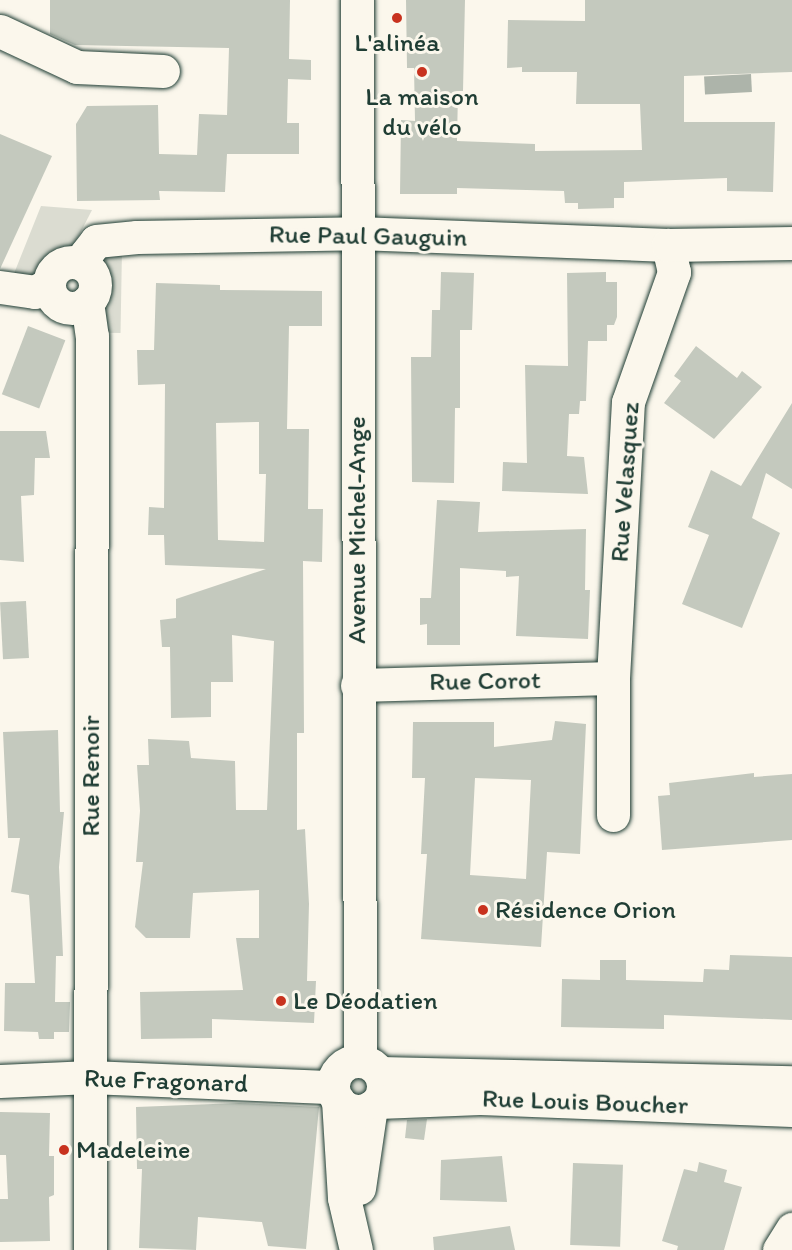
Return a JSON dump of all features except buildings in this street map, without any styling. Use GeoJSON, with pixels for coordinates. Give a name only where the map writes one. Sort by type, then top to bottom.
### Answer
{"type":"FeatureCollection","features":[{"type":"Feature","properties":{"kind":"street","name":"Avenue Michel-Ange"},"geometry":{"type":"LineString","coordinates":[[354,1245],[372,1085],[357,685],[357,0]]}},
{"type":"Feature","properties":{"kind":"street"},"geometry":{"type":"LineString","coordinates":[[0,31],[77,67],[163,70]]}},
{"type":"Feature","properties":{"kind":"street","name":"Rue Paul Gauguin"},"geometry":{"type":"LineString","coordinates":[[84,265],[86,254],[96,241],[112,239],[358,233],[669,245]]}},
{"type":"Feature","properties":{"kind":"street"},"geometry":{"type":"LineString","coordinates":[[669,245],[792,243]]}},
{"type":"Feature","properties":{"kind":"street","name":"Rue Velasquez"},"geometry":{"type":"LineString","coordinates":[[613,815],[613,678],[628,402],[674,272],[669,245]]}},
{"type":"Feature","properties":{"kind":"street"},"geometry":{"type":"LineString","coordinates":[[5,289],[35,292],[49,284],[61,264],[72,261],[84,265],[94,282],[87,302],[74,308],[59,303],[49,284]]}},
{"type":"Feature","properties":{"kind":"street","name":"Rue Renoir"},"geometry":{"type":"LineString","coordinates":[[87,302],[92,336],[90,1250]]}},
{"type":"Feature","properties":{"kind":"street","name":"Rue Corot"},"geometry":{"type":"LineString","coordinates":[[357,685],[613,678]]}},
{"type":"Feature","properties":{"kind":"street"},"geometry":{"type":"LineString","coordinates":[[354,1245],[344,1198],[335,1094],[338,1071],[372,1085]]}},
{"type":"Feature","properties":{"kind":"street","name":"Rue Fragonard"},"geometry":{"type":"LineString","coordinates":[[0,1081],[90,1077],[335,1094],[356,1111],[372,1085]]}},
{"type":"Feature","properties":{"kind":"street","name":"Rue Louis Boucher"},"geometry":{"type":"LineString","coordinates":[[372,1085],[792,1082]]}},
{"type":"Feature","properties":{"kind":"street","name":"Rue Louis Boucher"},"geometry":{"type":"LineString","coordinates":[[372,1085],[480,1098],[792,1110]]}},
{"type":"Feature","properties":{"kind":"street"},"geometry":{"type":"LineString","coordinates":[[778,1250],[792,1229]]}},
{"type":"Feature","properties":{"kind":"shaded area"},"geometry":{"type":"Polygon","coordinates":[[[751,74],[752,92],[705,94],[704,76],[751,74]]]}},
{"type":"Feature","properties":{"kind":"shaded area"},"geometry":{"type":"Polygon","coordinates":[[[41,206],[92,210],[71,251],[32,276],[13,276],[41,206]]]}},
{"type":"Feature","properties":{"kind":"shaded area"},"geometry":{"type":"Polygon","coordinates":[[[106,249],[122,249],[121,333],[105,333],[106,249]]]}},
{"type":"Feature","properties":{"kind":"shaded area"},"geometry":{"type":"Polygon","coordinates":[[[357,1066],[378,1087],[355,1104],[350,1102],[342,1076],[357,1066]]]}},
{"type":"Feature","properties":{"kind":"place","name":"L'alinéa"},"geometry":{"type":"Point","coordinates":[397,18]}},
{"type":"Feature","properties":{"kind":"place","name":"La maison du vélo"},"geometry":{"type":"Point","coordinates":[422,72]}},
{"type":"Feature","properties":{"kind":"place","name":"Résidence Orion"},"geometry":{"type":"Point","coordinates":[483,910]}},
{"type":"Feature","properties":{"kind":"place","name":"Le Déodatien"},"geometry":{"type":"Point","coordinates":[281,1001]}},
{"type":"Feature","properties":{"kind":"place","name":"Madeleine"},"geometry":{"type":"Point","coordinates":[64,1150]}}]}
